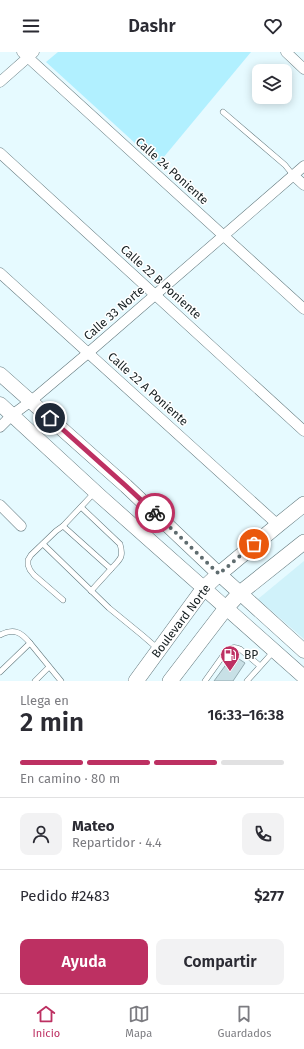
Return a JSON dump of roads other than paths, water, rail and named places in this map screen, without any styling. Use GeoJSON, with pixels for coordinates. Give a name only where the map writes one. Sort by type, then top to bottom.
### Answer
{"type":"FeatureCollection","features":[{"type":"Feature","properties":{"kind":"main road"},"geometry":{"type":"LineString","coordinates":[[0,374],[126,486],[219,574],[304,651]]}},
{"type":"Feature","properties":{"kind":"main road"},"geometry":{"type":"LineString","coordinates":[[0,404],[95,492],[304,678]]}},
{"type":"Feature","properties":{"kind":"main road","name":"Boulevard Norte"},"geometry":{"type":"LineString","coordinates":[[136,681],[204,588],[304,504]]}},
{"type":"Feature","properties":{"kind":"main road"},"geometry":{"type":"LineString","coordinates":[[170,681],[226,608],[240,593],[304,542]]}},
{"type":"Feature","properties":{"kind":"street"},"geometry":{"type":"LineString","coordinates":[[286,52],[304,69]]}},
{"type":"Feature","properties":{"kind":"street"},"geometry":{"type":"LineString","coordinates":[[0,82],[28,54]]}},
{"type":"Feature","properties":{"kind":"street","name":"Calle 24 Poniente"},"geometry":{"type":"LineString","coordinates":[[28,54],[304,309]]}},
{"type":"Feature","properties":{"kind":"street","name":"Calle 22 B Poniente"},"geometry":{"type":"LineString","coordinates":[[0,153],[304,431]]}},
{"type":"Feature","properties":{"kind":"street","name":"Calle 33 Norte"},"geometry":{"type":"LineString","coordinates":[[0,427],[12,415],[88,353],[304,166]]}},
{"type":"Feature","properties":{"kind":"street"},"geometry":{"type":"LineString","coordinates":[[293,175],[304,185]]}},
{"type":"Feature","properties":{"kind":"street","name":"Calle 22 A Poniente"},"geometry":{"type":"LineString","coordinates":[[0,273],[278,525]]}},
{"type":"Feature","properties":{"kind":"street"},"geometry":{"type":"LineString","coordinates":[[0,505],[21,526]]}},
{"type":"Feature","properties":{"kind":"lane"},"geometry":{"type":"LineString","coordinates":[[223,112],[285,165],[293,175]]}},
{"type":"Feature","properties":{"kind":"lane"},"geometry":{"type":"LineString","coordinates":[[63,600],[34,575],[28,565],[28,560],[31,555],[63,526],[95,492]]}},
{"type":"Feature","properties":{"kind":"lane"},"geometry":{"type":"LineString","coordinates":[[81,507],[120,544],[122,552],[120,559],[91,591]]}},
{"type":"Feature","properties":{"kind":"lane"},"geometry":{"type":"LineString","coordinates":[[63,526],[111,569]]}},
{"type":"Feature","properties":{"kind":"lane"},"geometry":{"type":"LineString","coordinates":[[43,544],[109,608],[159,650]]}},
{"type":"Feature","properties":{"kind":"lane"},"geometry":{"type":"LineString","coordinates":[[0,635],[7,631],[20,633],[25,636],[61,681]]}},
{"type":"Feature","properties":{"kind":"lane"},"geometry":{"type":"LineString","coordinates":[[0,672],[30,643]]}},
{"type":"Feature","properties":{"kind":"lane"},"geometry":{"type":"LineString","coordinates":[[205,681],[228,649],[232,647],[240,649],[260,666]]}},
{"type":"Feature","properties":{"kind":"lane"},"geometry":{"type":"LineString","coordinates":[[247,681],[274,650]]}},
{"type":"Feature","properties":{"kind":"lane"},"geometry":{"type":"LineString","coordinates":[[35,681],[50,667]]}},
{"type":"Feature","properties":{"kind":"place","name":"BP"},"geometry":{"type":"Point","coordinates":[230,672]}}]}
